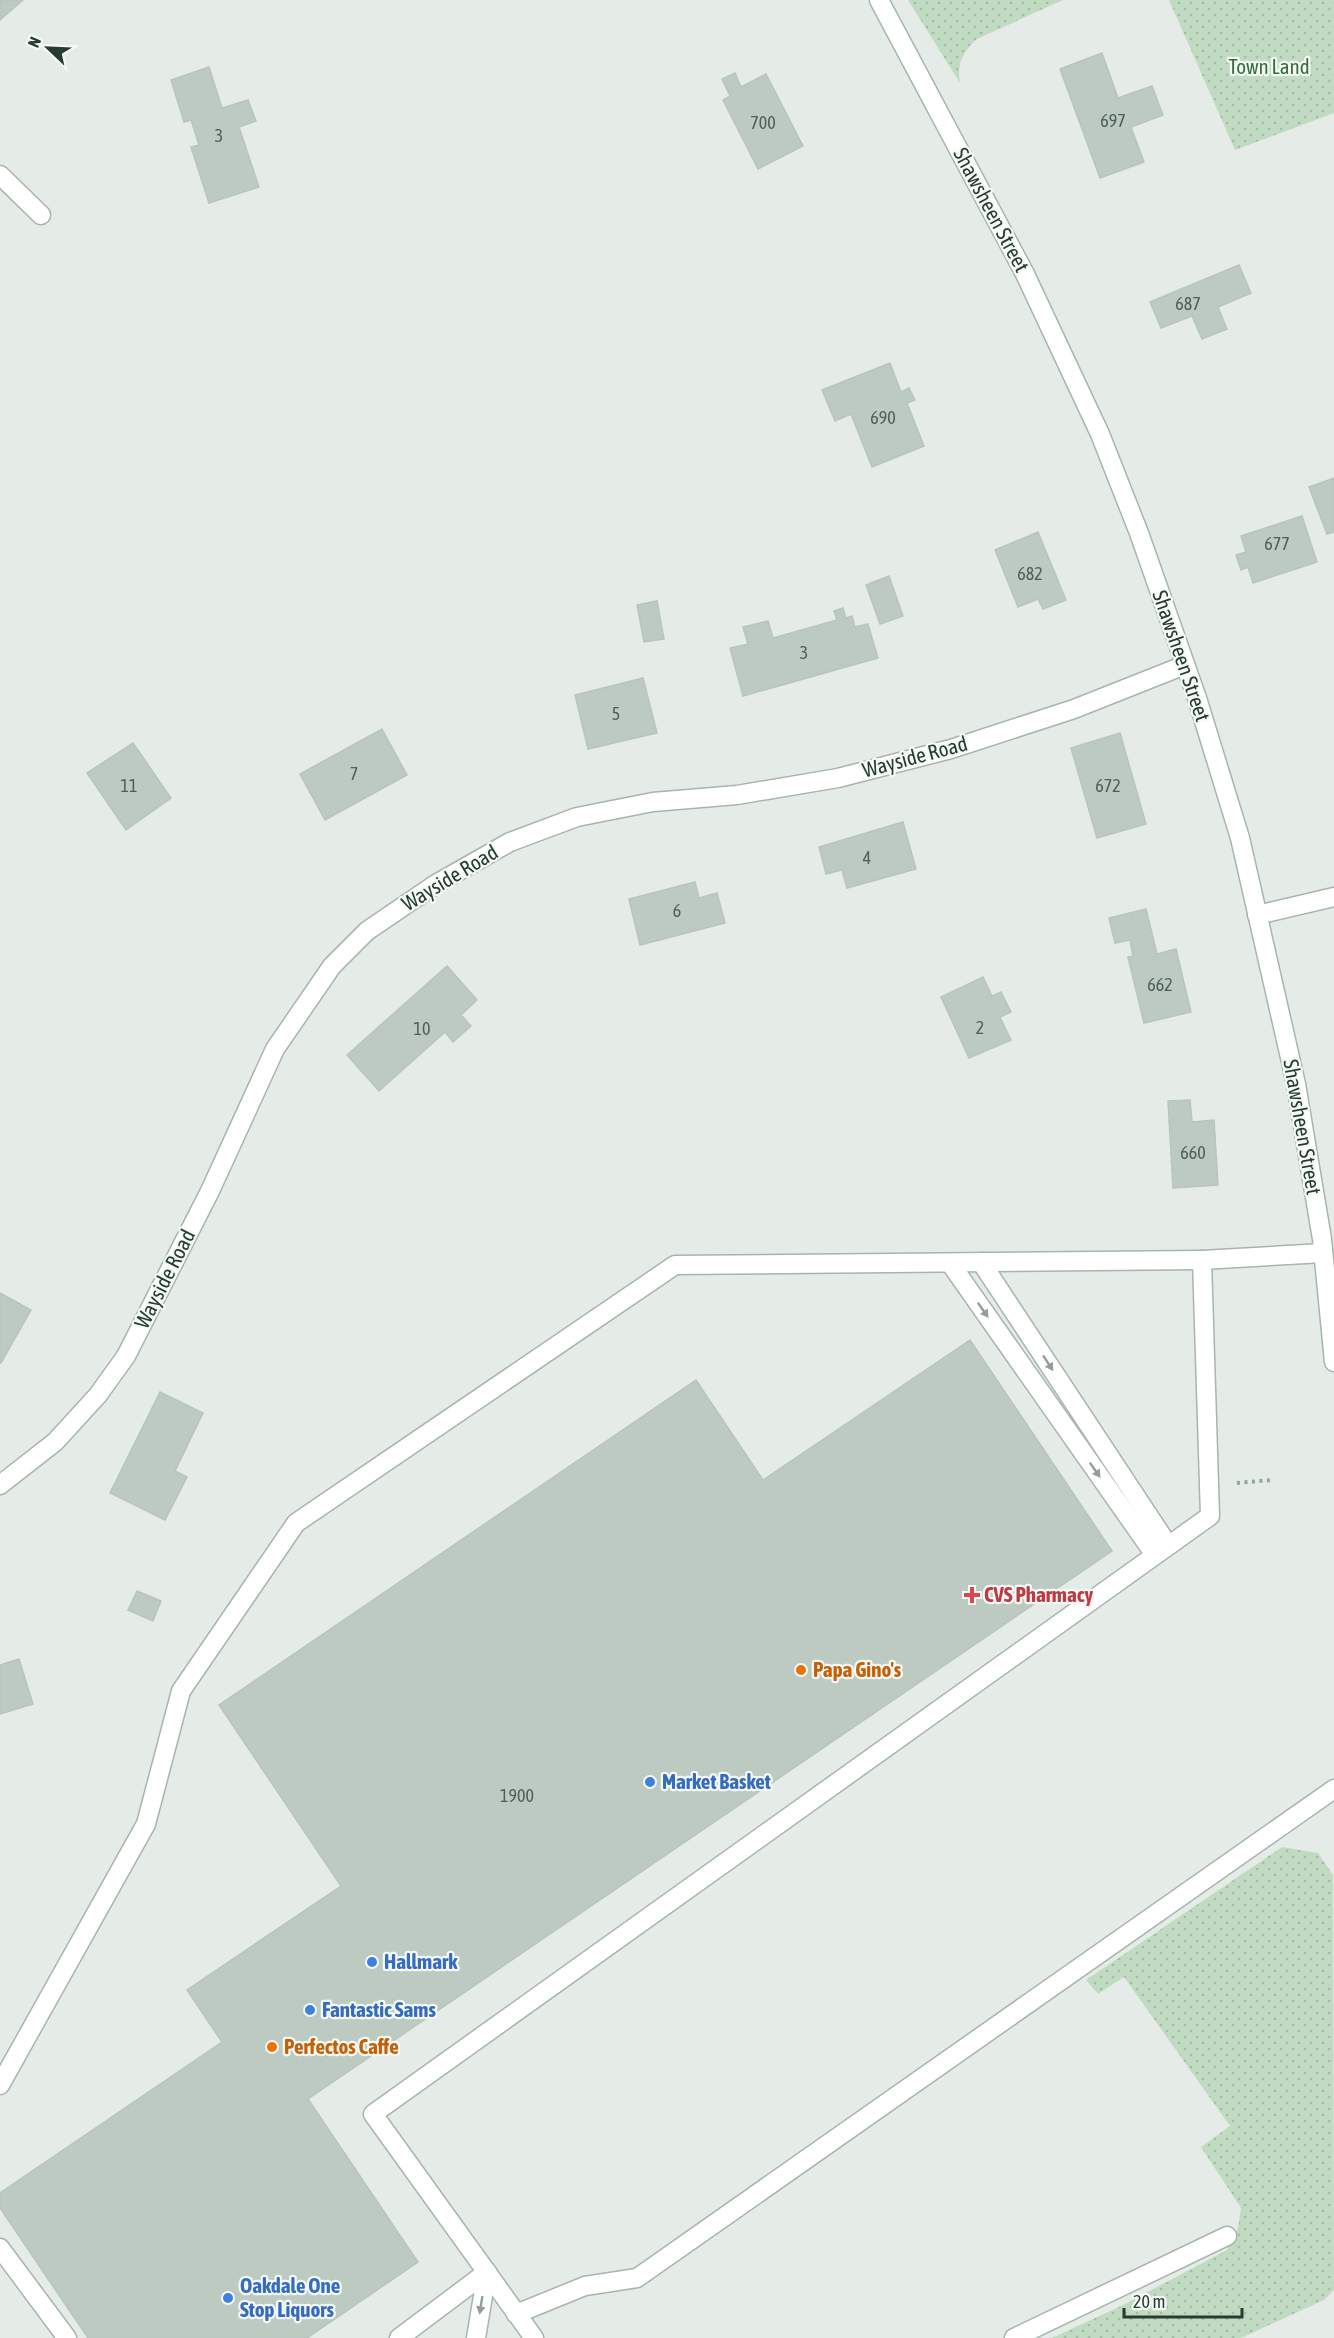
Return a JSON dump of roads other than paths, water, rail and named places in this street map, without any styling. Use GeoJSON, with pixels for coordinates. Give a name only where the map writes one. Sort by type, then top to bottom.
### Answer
{"type":"FeatureCollection","features":[{"type":"Feature","properties":{"kind":"street","name":"Shawsheen Street"},"geometry":{"type":"LineString","coordinates":[[879,0],[1025,274],[1100,434],[1139,533],[1185,665],[1240,838],[1296,1084],[1323,1253],[1334,1362]]}},
{"type":"Feature","properties":{"kind":"street"},"geometry":{"type":"LineString","coordinates":[[0,175],[41,215]]}},
{"type":"Feature","properties":{"kind":"street","name":"Wayside Road"},"geometry":{"type":"LineString","coordinates":[[0,1485],[55,1442],[98,1395],[126,1356],[210,1191],[275,1049],[332,966],[367,931],[436,884],[510,842],[577,817],[653,802],[737,795],[838,778],[951,748],[1074,709],[1185,665]]}},
{"type":"Feature","properties":{"kind":"street"},"geometry":{"type":"LineString","coordinates":[[1257,915],[1334,897]]}},
{"type":"Feature","properties":{"kind":"street"},"geometry":{"type":"LineString","coordinates":[[0,2085],[146,1824],[181,1691],[296,1523],[675,1265],[1202,1260],[1323,1253]]}},
{"type":"Feature","properties":{"kind":"street"},"geometry":{"type":"LineString","coordinates":[[534,2338],[373,2114],[1210,1516],[1202,1260]]}},
{"type":"Feature","properties":{"kind":"street"},"geometry":{"type":"LineString","coordinates":[[981,1262],[1161,1550]]}},
{"type":"Feature","properties":{"kind":"street"},"geometry":{"type":"LineString","coordinates":[[950,1263],[1161,1550]]}},
{"type":"Feature","properties":{"kind":"street"},"geometry":{"type":"LineString","coordinates":[[516,2314],[585,2286],[637,2278],[1334,1789]]}},
{"type":"Feature","properties":{"kind":"street"},"geometry":{"type":"LineString","coordinates":[[1014,2338],[1227,2236]]}},
{"type":"Feature","properties":{"kind":"street"},"geometry":{"type":"LineString","coordinates":[[0,2248],[67,2338]]}},
{"type":"Feature","properties":{"kind":"street"},"geometry":{"type":"LineString","coordinates":[[399,2338],[487,2272]]}},
{"type":"Feature","properties":{"kind":"street"},"geometry":{"type":"LineString","coordinates":[[476,2338],[487,2272]]}},
{"type":"Feature","properties":{"kind":"place","name":"CVS Pharmacy"},"geometry":{"type":"Point","coordinates":[972,1595]}},
{"type":"Feature","properties":{"kind":"place","name":"Papa Gino's"},"geometry":{"type":"Point","coordinates":[801,1670]}},
{"type":"Feature","properties":{"kind":"place","name":"Market Basket"},"geometry":{"type":"Point","coordinates":[650,1782]}},
{"type":"Feature","properties":{"kind":"place","name":"Hallmark"},"geometry":{"type":"Point","coordinates":[372,1962]}},
{"type":"Feature","properties":{"kind":"place","name":"Fantastic Sams"},"geometry":{"type":"Point","coordinates":[310,2010]}},
{"type":"Feature","properties":{"kind":"place","name":"Perfectos Caffe"},"geometry":{"type":"Point","coordinates":[272,2047]}},
{"type":"Feature","properties":{"kind":"place","name":"Oakdale One Stop Liquors"},"geometry":{"type":"Point","coordinates":[228,2298]}},
{"type":"Feature","properties":{"kind":"park label","name":"Town Land"},"geometry":{"type":"Point","coordinates":[1269,67]}}]}
